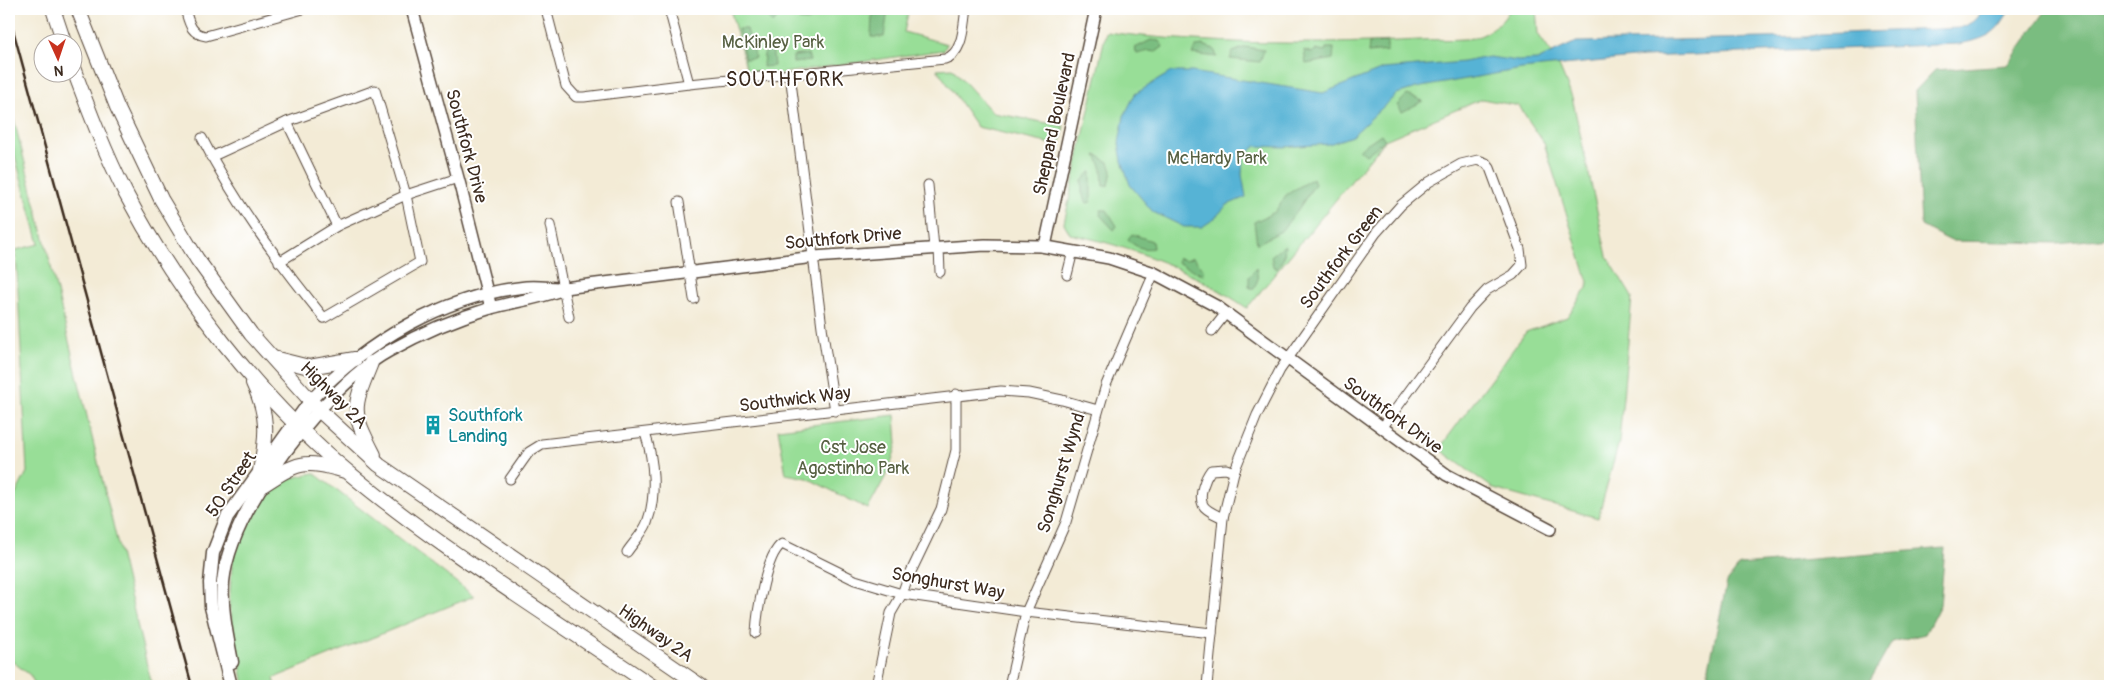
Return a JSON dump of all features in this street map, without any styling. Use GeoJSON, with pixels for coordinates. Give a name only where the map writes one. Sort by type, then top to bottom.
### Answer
{"type":"FeatureCollection","features":[{"type":"Feature","properties":{"kind":"main road"},"geometry":{"type":"LineString","coordinates":[[53,9],[61,32]]}},
{"type":"Feature","properties":{"kind":"main road","name":"Highway 2A"},"geometry":{"type":"LineString","coordinates":[[78,9],[116,107],[160,199],[197,259],[251,334],[315,405],[379,465],[701,686]]}},
{"type":"Feature","properties":{"kind":"main road"},"geometry":{"type":"LineString","coordinates":[[78,82],[91,116],[126,194],[174,274],[244,367],[298,426],[348,472],[421,529],[652,686]]}},
{"type":"Feature","properties":{"kind":"main road"},"geometry":{"type":"LineString","coordinates":[[273,358],[309,367],[355,359]]}},
{"type":"Feature","properties":{"kind":"main road"},"geometry":{"type":"LineString","coordinates":[[371,363],[357,400],[356,416],[359,426],[379,465]]}},
{"type":"Feature","properties":{"kind":"main road"},"geometry":{"type":"LineString","coordinates":[[244,367],[260,399],[265,418],[266,438],[261,478],[300,465],[320,464],[348,472]]}},
{"type":"Feature","properties":{"kind":"main road","name":"50 Street"},"geometry":{"type":"LineString","coordinates":[[231,686],[211,607],[210,582],[213,553],[227,517],[261,478],[315,405]]}},
{"type":"Feature","properties":{"kind":"main road","name":"50 Street"},"geometry":{"type":"LineString","coordinates":[[237,686],[225,621],[224,579],[240,522],[261,478]]}},
{"type":"Feature","properties":{"kind":"street"},"geometry":{"type":"LineString","coordinates":[[185,9],[194,32],[206,36],[303,9]]}},
{"type":"Feature","properties":{"kind":"street","name":"Southfork Drive"},"geometry":{"type":"LineString","coordinates":[[412,9],[491,308]]}},
{"type":"Feature","properties":{"kind":"street"},"geometry":{"type":"LineString","coordinates":[[546,9],[566,86],[576,97],[950,58],[954,55],[960,44],[966,9]]}},
{"type":"Feature","properties":{"kind":"street"},"geometry":{"type":"LineString","coordinates":[[669,9],[689,84]]}},
{"type":"Feature","properties":{"kind":"street","name":"Sheppard Boulevard"},"geometry":{"type":"LineString","coordinates":[[1045,246],[1096,9]]}},
{"type":"Feature","properties":{"kind":"street"},"geometry":{"type":"LineString","coordinates":[[790,74],[822,327],[835,411]]}},
{"type":"Feature","properties":{"kind":"street"},"geometry":{"type":"LineString","coordinates":[[202,138],[211,157],[221,175],[279,262],[324,318],[420,262],[406,195],[375,90],[288,122],[211,157]]}},
{"type":"Feature","properties":{"kind":"street"},"geometry":{"type":"LineString","coordinates":[[288,122],[338,226]]}},
{"type":"Feature","properties":{"kind":"street","name":"Southfork Green"},"geometry":{"type":"LineString","coordinates":[[1288,358],[1376,233],[1401,205],[1429,182],[1461,164],[1472,160],[1486,163],[1490,168],[1520,249],[1522,265],[1513,275],[1487,290],[1470,308],[1382,428]]}},
{"type":"Feature","properties":{"kind":"street"},"geometry":{"type":"LineString","coordinates":[[279,262],[338,226],[406,195],[458,178]]}},
{"type":"Feature","properties":{"kind":"street"},"geometry":{"type":"LineString","coordinates":[[928,186],[940,272]]}},
{"type":"Feature","properties":{"kind":"street"},"geometry":{"type":"LineString","coordinates":[[679,202],[694,299]]}},
{"type":"Feature","properties":{"kind":"street"},"geometry":{"type":"LineString","coordinates":[[550,225],[569,317]]}},
{"type":"Feature","properties":{"kind":"street","name":"Southfork Drive"},"geometry":{"type":"LineString","coordinates":[[315,405],[330,380],[355,359],[392,334],[442,308],[488,294],[527,287],[564,288],[814,256],[1004,244],[1045,246],[1132,264],[1154,273],[1226,313],[1447,475],[1550,529]]}},
{"type":"Feature","properties":{"kind":"street"},"geometry":{"type":"LineString","coordinates":[[1067,275],[1073,251]]}},
{"type":"Feature","properties":{"kind":"street","name":"Songhurst Wynd"},"geometry":{"type":"LineString","coordinates":[[1009,686],[1026,612],[1066,522],[1106,385],[1154,273]]}},
{"type":"Feature","properties":{"kind":"street","name":"Southfork Drive"},"geometry":{"type":"LineString","coordinates":[[315,405],[388,351],[437,328],[491,308],[541,297],[564,288]]}},
{"type":"Feature","properties":{"kind":"street"},"geometry":{"type":"LineString","coordinates":[[1212,331],[1226,313]]}},
{"type":"Feature","properties":{"kind":"street"},"geometry":{"type":"LineString","coordinates":[[1207,686],[1223,518],[1234,472],[1257,416],[1288,358]]}},
{"type":"Feature","properties":{"kind":"street","name":"Southwick Way"},"geometry":{"type":"LineString","coordinates":[[510,479],[529,452],[542,444],[835,411],[956,394],[1001,391],[1029,393],[1098,410]]}},
{"type":"Feature","properties":{"kind":"street"},"geometry":{"type":"LineString","coordinates":[[876,686],[891,613],[902,594],[941,509],[956,450],[956,394]]}},
{"type":"Feature","properties":{"kind":"street"},"geometry":{"type":"LineString","coordinates":[[627,552],[646,524],[652,503],[652,470],[645,433]]}},
{"type":"Feature","properties":{"kind":"street"},"geometry":{"type":"LineString","coordinates":[[1223,518],[1204,506],[1202,501],[1203,489],[1206,477],[1211,470],[1226,469],[1234,472]]}},
{"type":"Feature","properties":{"kind":"street","name":"Songhurst Way"},"geometry":{"type":"LineString","coordinates":[[756,633],[758,610],[764,582],[776,548],[782,544],[855,580],[902,594],[1026,612],[1212,632]]}},
{"type":"Feature","properties":{"kind":"green space","name":"McKinley Park"},"geometry":{"type":"Polygon","coordinates":[[[730,9],[909,9],[904,32],[947,44],[944,50],[749,78],[730,9]]]}},
{"type":"Feature","properties":{"kind":"green space"},"geometry":{"type":"Polygon","coordinates":[[[771,9],[778,9],[783,12],[773,23],[768,19],[767,12],[771,9]]]}},
{"type":"Feature","properties":{"kind":"green space"},"geometry":{"type":"Polygon","coordinates":[[[805,9],[812,9],[810,21],[799,20],[805,9]]]}},
{"type":"Feature","properties":{"kind":"green space"},"geometry":{"type":"Polygon","coordinates":[[[876,9],[888,9],[884,37],[871,37],[872,17],[876,9]]]}},
{"type":"Feature","properties":{"kind":"green space","name":"McHardy Park"},"geometry":{"type":"Polygon","coordinates":[[[1510,9],[1536,9],[1538,34],[1557,61],[1572,97],[1607,256],[1632,297],[1619,442],[1598,518],[1494,489],[1439,449],[1526,332],[1567,317],[1589,285],[1544,143],[1519,106],[1482,99],[1385,140],[1247,308],[1205,282],[1163,262],[1118,246],[1070,234],[1064,223],[1106,32],[1224,42],[1263,43],[1341,43],[1460,39],[1475,38],[1490,31],[1501,22],[1510,9]]]}},
{"type":"Feature","properties":{"kind":"green space"},"geometry":{"type":"Polygon","coordinates":[[[2047,9],[2110,9],[2110,238],[2057,243],[1951,241],[1921,226],[1915,91],[1935,70],[2008,65],[2047,9]]]}},
{"type":"Feature","properties":{"kind":"green space"},"geometry":{"type":"Polygon","coordinates":[[[738,29],[747,29],[755,58],[745,59],[738,29]]]}},
{"type":"Feature","properties":{"kind":"green space"},"geometry":{"type":"Polygon","coordinates":[[[1151,40],[1160,41],[1163,47],[1156,52],[1149,51],[1137,54],[1135,48],[1151,40]]]}},
{"type":"Feature","properties":{"kind":"green space"},"geometry":{"type":"Polygon","coordinates":[[[1387,42],[1387,51],[1368,53],[1369,43],[1387,42]]]}},
{"type":"Feature","properties":{"kind":"green space"},"geometry":{"type":"Polygon","coordinates":[[[772,44],[774,66],[763,67],[764,54],[772,44]]]}},
{"type":"Feature","properties":{"kind":"green space"},"geometry":{"type":"Polygon","coordinates":[[[1203,45],[1214,49],[1217,57],[1192,54],[1197,46],[1203,45]]]}},
{"type":"Feature","properties":{"kind":"green space"},"geometry":{"type":"Polygon","coordinates":[[[1246,47],[1264,50],[1260,62],[1230,59],[1233,52],[1246,47]]]}},
{"type":"Feature","properties":{"kind":"green space"},"geometry":{"type":"Polygon","coordinates":[[[1326,48],[1334,48],[1333,59],[1306,64],[1304,50],[1312,53],[1315,50],[1325,52],[1326,48]]]}},
{"type":"Feature","properties":{"kind":"green space"},"geometry":{"type":"Polygon","coordinates":[[[808,54],[810,61],[793,63],[793,56],[808,54]]]}},
{"type":"Feature","properties":{"kind":"green space"},"geometry":{"type":"Polygon","coordinates":[[[952,68],[993,113],[1064,126],[1060,146],[977,127],[937,69],[952,68]]]}},
{"type":"Feature","properties":{"kind":"green space"},"geometry":{"type":"Polygon","coordinates":[[[1407,95],[1423,101],[1402,112],[1397,105],[1407,95]]]}},
{"type":"Feature","properties":{"kind":"green space"},"geometry":{"type":"Polygon","coordinates":[[[9,100],[152,686],[36,686],[30,675],[9,659],[9,507],[27,472],[16,250],[39,244],[9,134],[9,100]]]}},
{"type":"Feature","properties":{"kind":"green space"},"geometry":{"type":"Polygon","coordinates":[[[1381,134],[1385,140],[1366,155],[1359,149],[1381,134]]]}},
{"type":"Feature","properties":{"kind":"green space"},"geometry":{"type":"Polygon","coordinates":[[[1096,155],[1109,162],[1112,171],[1109,185],[1103,186],[1102,169],[1096,155]]]}},
{"type":"Feature","properties":{"kind":"green space"},"geometry":{"type":"Polygon","coordinates":[[[1091,171],[1091,202],[1087,203],[1082,193],[1082,181],[1091,171]]]}},
{"type":"Feature","properties":{"kind":"green space"},"geometry":{"type":"Polygon","coordinates":[[[1313,178],[1315,184],[1281,231],[1257,244],[1254,222],[1275,212],[1286,195],[1313,178]]]}},
{"type":"Feature","properties":{"kind":"green space"},"geometry":{"type":"Polygon","coordinates":[[[1101,210],[1107,210],[1117,226],[1114,230],[1100,215],[1101,210]]]}},
{"type":"Feature","properties":{"kind":"green space"},"geometry":{"type":"Polygon","coordinates":[[[1132,234],[1152,241],[1153,248],[1143,248],[1133,244],[1128,239],[1132,234]]]}},
{"type":"Feature","properties":{"kind":"green space"},"geometry":{"type":"Polygon","coordinates":[[[1285,245],[1284,257],[1277,269],[1273,266],[1271,256],[1285,245]]]}},
{"type":"Feature","properties":{"kind":"green space"},"geometry":{"type":"Polygon","coordinates":[[[1193,257],[1204,270],[1203,275],[1177,262],[1179,258],[1185,260],[1193,257]]]}},
{"type":"Feature","properties":{"kind":"green space"},"geometry":{"type":"Polygon","coordinates":[[[1256,268],[1258,279],[1254,289],[1249,287],[1249,277],[1256,268]]]}},
{"type":"Feature","properties":{"kind":"green space","name":"Cst Jose Agostinho Park"},"geometry":{"type":"Polygon","coordinates":[[[895,415],[897,444],[889,470],[868,509],[807,478],[786,474],[778,429],[895,415]]]}},
{"type":"Feature","properties":{"kind":"green space"},"geometry":{"type":"Polygon","coordinates":[[[314,473],[474,596],[274,678],[276,686],[244,686],[229,604],[234,539],[275,482],[314,473]]]}},
{"type":"Feature","properties":{"kind":"green space"},"geometry":{"type":"Polygon","coordinates":[[[1945,548],[1940,605],[1925,634],[1892,642],[1867,686],[1705,686],[1727,582],[1740,565],[1945,548]]]}},
{"type":"Feature","properties":{"kind":"water"},"geometry":{"type":"Polygon","coordinates":[[[1982,9],[2010,9],[2000,25],[1990,34],[1977,40],[1959,44],[1644,57],[1522,69],[1416,88],[1397,94],[1352,136],[1329,144],[1283,147],[1256,146],[1243,157],[1242,175],[1246,197],[1227,205],[1214,219],[1202,227],[1184,227],[1153,212],[1130,185],[1122,161],[1119,143],[1124,116],[1135,94],[1171,72],[1192,72],[1323,93],[1383,69],[1463,62],[1489,57],[1518,61],[1537,60],[1576,42],[1807,37],[1819,34],[1959,28],[1974,22],[1982,9]]]}},
{"type":"Feature","properties":{"kind":"railway"},"geometry":{"type":"LineString","coordinates":[[9,15],[192,686]]}},
{"type":"Feature","properties":{"kind":"place","name":"Southfork Landing"},"geometry":{"type":"Point","coordinates":[433,425]}},
{"type":"Feature","properties":{"kind":"district","name":"SOUTHFORK"},"geometry":{"type":"Point","coordinates":[785,79]}}]}
